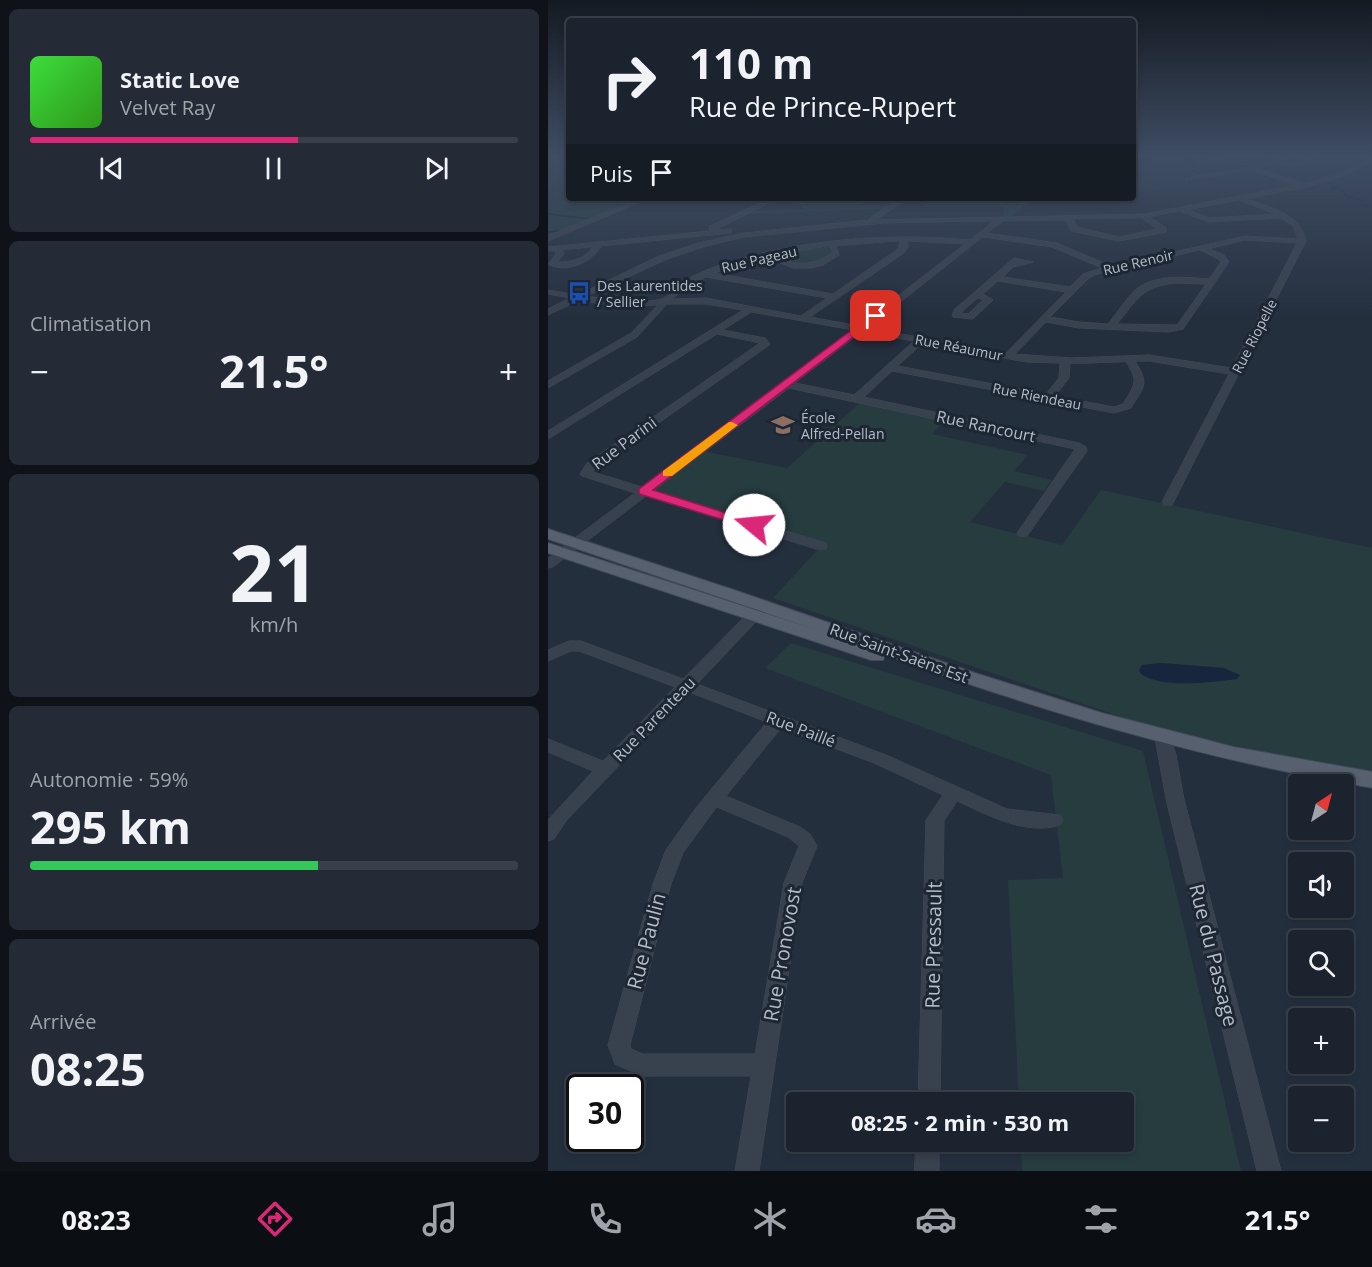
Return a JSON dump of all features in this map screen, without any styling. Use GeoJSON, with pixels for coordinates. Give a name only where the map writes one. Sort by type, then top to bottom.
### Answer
{"type":"FeatureCollection","features":[{"type":"Feature","properties":{"kind":"main road","name":"Rue Saint-Saëns Est"},"geometry":{"type":"LineString","coordinates":[[548,534],[562,548],[758,611],[855,650],[986,684],[1163,738]]}},
{"type":"Feature","properties":{"kind":"main road"},"geometry":{"type":"LineString","coordinates":[[1163,738],[1257,760],[1373,780]]}},
{"type":"Feature","properties":{"kind":"street"},"geometry":{"type":"LineString","coordinates":[[548,239],[619,210]]}},
{"type":"Feature","properties":{"kind":"street"},"geometry":{"type":"LineString","coordinates":[[689,247],[707,234],[754,210]]}},
{"type":"Feature","properties":{"kind":"street"},"geometry":{"type":"LineString","coordinates":[[872,222],[872,219],[887,210]]}},
{"type":"Feature","properties":{"kind":"street"},"geometry":{"type":"LineString","coordinates":[[548,312],[646,264],[689,247],[769,231],[872,222],[1144,216],[1182,210],[1208,220],[1282,216]]}},
{"type":"Feature","properties":{"kind":"street"},"geometry":{"type":"LineString","coordinates":[[1266,210],[1282,216],[1296,226],[1302,235],[1302,241]]}},
{"type":"Feature","properties":{"kind":"street"},"geometry":{"type":"LineString","coordinates":[[1069,219],[1073,229],[1115,239],[1163,230],[1144,216]]}},
{"type":"Feature","properties":{"kind":"street"},"geometry":{"type":"LineString","coordinates":[[548,564],[562,548],[644,492],[1001,219]]}},
{"type":"Feature","properties":{"kind":"street"},"geometry":{"type":"LineString","coordinates":[[662,228],[664,237]]}},
{"type":"Feature","properties":{"kind":"street"},"geometry":{"type":"LineString","coordinates":[[707,234],[758,229],[769,231]]}},
{"type":"Feature","properties":{"kind":"street"},"geometry":{"type":"LineString","coordinates":[[548,249],[674,236],[745,232],[750,234]]}},
{"type":"Feature","properties":{"kind":"street"},"geometry":{"type":"LineString","coordinates":[[983,235],[1054,245],[1108,268]]}},
{"type":"Feature","properties":{"kind":"street"},"geometry":{"type":"LineString","coordinates":[[674,236],[686,240],[689,247]]}},
{"type":"Feature","properties":{"kind":"street","name":"Rue Renoir"},"geometry":{"type":"LineString","coordinates":[[1008,356],[1089,274],[1251,237],[1302,241]]}},
{"type":"Feature","properties":{"kind":"street","name":"Rue Pageau"},"geometry":{"type":"LineString","coordinates":[[548,385],[634,335],[646,326],[664,301],[686,283],[732,264],[767,255],[832,244],[941,239],[972,243]]}},
{"type":"Feature","properties":{"kind":"street"},"geometry":{"type":"LineString","coordinates":[[803,318],[901,250],[904,247],[904,240]]}},
{"type":"Feature","properties":{"kind":"street","name":"Rue Riopelle"},"geometry":{"type":"LineString","coordinates":[[1168,502],[1302,241]]}},
{"type":"Feature","properties":{"kind":"street"},"geometry":{"type":"LineString","coordinates":[[558,247],[560,254],[552,264],[561,266],[593,254],[599,243]]}},
{"type":"Feature","properties":{"kind":"street"},"geometry":{"type":"LineString","coordinates":[[767,255],[789,264],[812,267],[836,253],[832,244]]}},
{"type":"Feature","properties":{"kind":"street"},"geometry":{"type":"LineString","coordinates":[[1044,319],[1079,325],[1173,329],[1181,326],[1225,260],[1201,248]]}},
{"type":"Feature","properties":{"kind":"street"},"geometry":{"type":"LineString","coordinates":[[977,294],[1013,265]]}},
{"type":"Feature","properties":{"kind":"street"},"geometry":{"type":"LineString","coordinates":[[704,274],[833,296]]}},
{"type":"Feature","properties":{"kind":"street"},"geometry":{"type":"LineString","coordinates":[[996,278],[1071,290]]}},
{"type":"Feature","properties":{"kind":"street"},"geometry":{"type":"LineString","coordinates":[[1111,326],[1139,291],[1145,288],[1180,279],[1211,282]]}},
{"type":"Feature","properties":{"kind":"street","name":"Rue Réaumur"},"geometry":{"type":"LineString","coordinates":[[548,292],[613,303],[706,301],[1008,356],[1065,361],[1128,358],[1163,360],[1236,372]]}},
{"type":"Feature","properties":{"kind":"street"},"geometry":{"type":"LineString","coordinates":[[548,436],[752,309]]}},
{"type":"Feature","properties":{"kind":"street","name":"Rue Parini"},"geometry":{"type":"LineString","coordinates":[[716,331],[762,340],[765,344],[591,465],[586,474],[821,546]]}},
{"type":"Feature","properties":{"kind":"street"},"geometry":{"type":"LineString","coordinates":[[857,398],[921,340]]}},
{"type":"Feature","properties":{"kind":"street","name":"Rue Riendeau"},"geometry":{"type":"LineString","coordinates":[[892,368],[1105,409],[1122,409],[1139,389],[1141,382],[1128,358]]}},
{"type":"Feature","properties":{"kind":"street"},"geometry":{"type":"LineString","coordinates":[[1048,398],[1064,378],[1065,361]]}},
{"type":"Feature","properties":{"kind":"street","name":"Rue Rancourt"},"geometry":{"type":"LineString","coordinates":[[786,384],[1082,448],[1023,533]]}},
{"type":"Feature","properties":{"kind":"street","name":"Rue Parenteau"},"geometry":{"type":"LineString","coordinates":[[548,834],[560,816],[758,611]]}},
{"type":"Feature","properties":{"kind":"street","name":"Rue Paillé"},"geometry":{"type":"LineString","coordinates":[[548,656],[569,646],[581,646],[881,759],[1004,815],[1031,820],[1054,820]]}},
{"type":"Feature","properties":{"kind":"street","name":"Rue Paulin"},"geometry":{"type":"LineString","coordinates":[[764,1065],[642,1065],[623,1056],[619,1046],[667,869],[687,832],[778,720]]}},
{"type":"Feature","properties":{"kind":"street","name":"Rue du Passage"},"geometry":{"type":"LineString","coordinates":[[1163,738],[1175,799],[1269,1171]]}},
{"type":"Feature","properties":{"kind":"street"},"geometry":{"type":"LineString","coordinates":[[548,746],[605,769]]}},
{"type":"Feature","properties":{"kind":"street","name":"Rue Pressault"},"geometry":{"type":"LineString","coordinates":[[929,1092],[935,820],[954,793]]}},
{"type":"Feature","properties":{"kind":"street","name":"Rue Pronovost"},"geometry":{"type":"LineString","coordinates":[[714,798],[794,832],[804,839],[808,846],[793,883],[747,1171]]}},
{"type":"Feature","properties":{"kind":"street"},"geometry":{"type":"LineString","coordinates":[[927,1171],[928,1152]]}},
{"type":"Feature","properties":{"kind":"green space"},"geometry":{"type":"Polygon","coordinates":[[[548,210],[611,210],[548,236],[548,210]]]}},
{"type":"Feature","properties":{"kind":"green space"},"geometry":{"type":"Polygon","coordinates":[[[787,210],[867,210],[745,214],[751,211],[787,210]]]}},
{"type":"Feature","properties":{"kind":"green space"},"geometry":{"type":"Polygon","coordinates":[[[1003,210],[1019,210],[1012,216],[1004,216],[1003,210]]]}},
{"type":"Feature","properties":{"kind":"green space"},"geometry":{"type":"Polygon","coordinates":[[[828,247],[832,254],[814,265],[788,262],[776,257],[779,254],[828,247]]]}},
{"type":"Feature","properties":{"kind":"green space"},"geometry":{"type":"Polygon","coordinates":[[[863,400],[947,418],[932,434],[1028,455],[1014,471],[1052,480],[1044,491],[1005,482],[970,522],[1062,545],[1101,490],[1372,548],[1372,772],[1353,771],[1156,729],[773,598],[821,546],[644,492],[698,450],[787,468],[863,400]],[[1160,663],[1142,665],[1159,681],[1201,683],[1237,679],[1224,668],[1160,663]]]}},
{"type":"Feature","properties":{"kind":"green space"},"geometry":{"type":"Polygon","coordinates":[[[791,643],[1143,751],[1241,1171],[1022,1171],[1021,1152],[1134,1152],[1134,1092],[1019,1092],[1008,880],[1063,878],[1051,775],[765,668],[791,643]]]}},
{"type":"Feature","properties":{"kind":"water"},"geometry":{"type":"Polygon","coordinates":[[[1160,663],[1224,668],[1240,675],[1237,679],[1174,683],[1150,679],[1141,674],[1139,670],[1142,665],[1160,663]]]}},
{"type":"Feature","properties":{"kind":"waterway"},"geometry":{"type":"LineString","coordinates":[[548,214],[591,219]]}},
{"type":"Feature","properties":{"kind":"waterway"},"geometry":{"type":"LineString","coordinates":[[548,232],[561,231]]}},
{"type":"Feature","properties":{"kind":"slow traffic"},"geometry":{"type":"LineString","coordinates":[[667,474],[732,425]]}},
{"type":"Feature","properties":{"kind":"place","name":"Des Laurentides / Sellier"},"geometry":{"type":"Point","coordinates":[579,293]}},
{"type":"Feature","properties":{"kind":"place","name":"École Alfred-Pellan"},"geometry":{"type":"Point","coordinates":[783,425]}},
{"type":"Feature","properties":{"kind":"route"},"geometry":{"type":"LineString","coordinates":[[754,525],[644,492],[876,316]]}}]}
